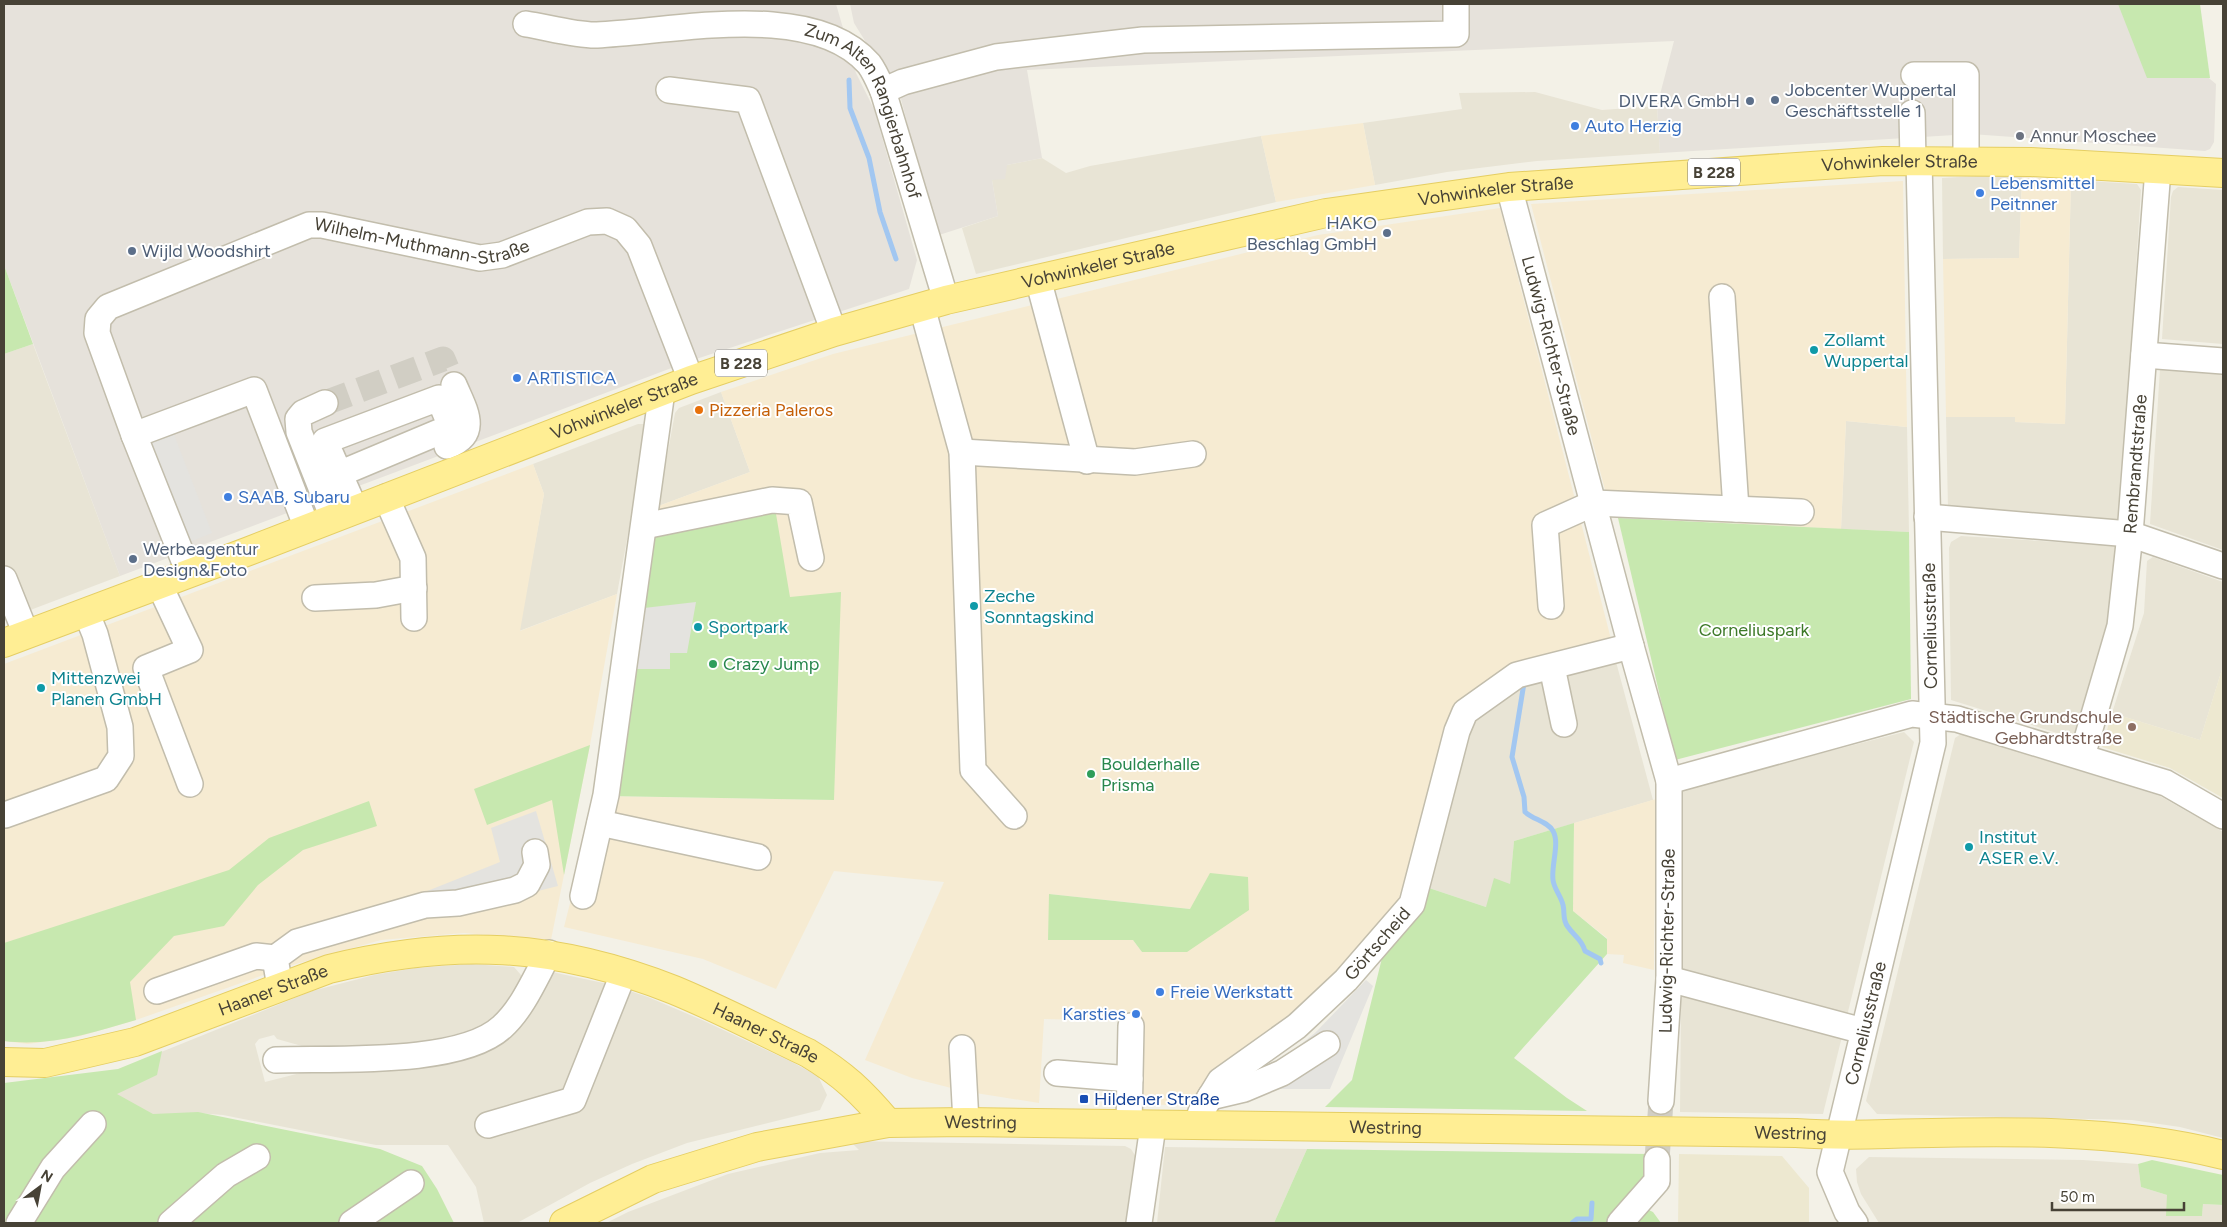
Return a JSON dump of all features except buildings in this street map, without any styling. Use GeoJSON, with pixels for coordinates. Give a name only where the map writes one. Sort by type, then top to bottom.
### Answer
{"type":"FeatureCollection","features":[{"type":"Feature","properties":{"kind":"main road","name":"Vohwinkeler Straße"},"geometry":{"type":"LineString","coordinates":[[15,638],[691,380],[834,332],[934,303],[1326,213],[1509,187],[1825,165],[1966,160],[2223,173]]}},
{"type":"Feature","properties":{"kind":"main road","name":"Haaner Straße"},"geometry":{"type":"LineString","coordinates":[[4,1062],[45,1063],[135,1042],[329,969],[413,952],[480,948],[549,954],[624,972],[675,990],[808,1053],[855,1085],[888,1123]]}},
{"type":"Feature","properties":{"kind":"main road","name":"Westring"},"geometry":{"type":"LineString","coordinates":[[564,1223],[653,1180],[757,1147],[888,1123],[966,1122],[1141,1126],[1796,1133],[1839,1136],[1886,1134],[2050,1134],[2146,1139],[2180,1144],[2223,1155]]}},
{"type":"Feature","properties":{"kind":"street"},"geometry":{"type":"LineString","coordinates":[[883,91],[903,82],[996,56],[1143,40],[1456,34],[1456,4]]}},
{"type":"Feature","properties":{"kind":"street","name":"Zum Alten Rangierbahnhof"},"geometry":{"type":"LineString","coordinates":[[526,24],[595,35],[754,16],[803,20],[826,28],[852,45],[869,64],[883,91],[934,303],[962,452],[974,770],[1014,816]]}},
{"type":"Feature","properties":{"kind":"street"},"geometry":{"type":"LineString","coordinates":[[1914,75],[1966,75],[1966,160]]}},
{"type":"Feature","properties":{"kind":"street"},"geometry":{"type":"LineString","coordinates":[[670,90],[748,100],[834,332]]}},
{"type":"Feature","properties":{"kind":"street","name":"Corneliusstraße"},"geometry":{"type":"LineString","coordinates":[[1846,1219],[1830,1172],[1933,744],[1916,161],[1912,113]]}},
{"type":"Feature","properties":{"kind":"street","name":"Rembrandtstraße"},"geometry":{"type":"LineString","coordinates":[[2082,756],[2120,626],[2130,534],[2158,169]]}},
{"type":"Feature","properties":{"kind":"street","name":"Ludwig-Richter-Straße"},"geometry":{"type":"LineString","coordinates":[[1509,187],[1594,503],[1630,646],[1669,781],[1669,979],[1661,1101]]}},
{"type":"Feature","properties":{"kind":"street","name":"Wilhelm-Muthmann-Straße"},"geometry":{"type":"LineString","coordinates":[[189,573],[134,435],[98,333],[98,319],[108,307],[309,225],[322,225],[480,258],[502,255],[588,222],[607,221],[626,229],[639,246],[691,380]]}},
{"type":"Feature","properties":{"kind":"street"},"geometry":{"type":"LineString","coordinates":[[1038,278],[1087,461]]}},
{"type":"Feature","properties":{"kind":"street"},"geometry":{"type":"LineString","coordinates":[[1722,297],[1736,509]]}},
{"type":"Feature","properties":{"kind":"street"},"geometry":{"type":"LineString","coordinates":[[2144,355],[2223,361]]}},
{"type":"Feature","properties":{"kind":"street"},"geometry":{"type":"LineString","coordinates":[[344,513],[341,479],[455,443],[466,432],[468,421],[454,385]]}},
{"type":"Feature","properties":{"kind":"street"},"geometry":{"type":"LineString","coordinates":[[134,435],[254,390],[307,528]]}},
{"type":"Feature","properties":{"kind":"street"},"geometry":{"type":"LineString","coordinates":[[583,896],[606,795],[662,392]]}},
{"type":"Feature","properties":{"kind":"street"},"geometry":{"type":"LineString","coordinates":[[325,403],[303,412],[298,419],[299,432],[344,513]]}},
{"type":"Feature","properties":{"kind":"street"},"geometry":{"type":"LineString","coordinates":[[962,452],[1087,461],[1135,462],[1192,454]]}},
{"type":"Feature","properties":{"kind":"street"},"geometry":{"type":"LineString","coordinates":[[386,497],[413,558],[414,618]]}},
{"type":"Feature","properties":{"kind":"street"},"geometry":{"type":"LineString","coordinates":[[644,526],[772,500],[799,502],[811,558]]}},
{"type":"Feature","properties":{"kind":"street"},"geometry":{"type":"LineString","coordinates":[[1551,606],[1544,524],[1594,503],[1802,512]]}},
{"type":"Feature","properties":{"kind":"street"},"geometry":{"type":"LineString","coordinates":[[1927,517],[2130,534],[2223,566]]}},
{"type":"Feature","properties":{"kind":"street","name":"Vohwinkeler Straße"},"geometry":{"type":"LineString","coordinates":[[4,579],[15,638]]}},
{"type":"Feature","properties":{"kind":"street"},"geometry":{"type":"LineString","coordinates":[[158,584],[190,650],[146,668],[190,784]]}},
{"type":"Feature","properties":{"kind":"street"},"geometry":{"type":"LineString","coordinates":[[316,598],[376,595],[414,588]]}},
{"type":"Feature","properties":{"kind":"street"},"geometry":{"type":"LineString","coordinates":[[4,815],[106,779],[120,756],[120,728],[95,634],[86,612]]}},
{"type":"Feature","properties":{"kind":"street","name":"Görtscheid"},"geometry":{"type":"LineString","coordinates":[[1196,1126],[1201,1112],[1220,1081],[1297,1026],[1339,986],[1412,904],[1457,731],[1465,712],[1517,675],[1630,646]]}},
{"type":"Feature","properties":{"kind":"street"},"geometry":{"type":"LineString","coordinates":[[1552,667],[1564,724]]}},
{"type":"Feature","properties":{"kind":"street"},"geometry":{"type":"LineString","coordinates":[[1669,781],[1912,714],[1957,719],[2166,783],[2223,816]]}},
{"type":"Feature","properties":{"kind":"street"},"geometry":{"type":"LineString","coordinates":[[600,823],[758,857]]}},
{"type":"Feature","properties":{"kind":"street"},"geometry":{"type":"LineString","coordinates":[[157,991],[256,956],[275,958],[297,942],[425,905],[458,903],[515,890],[527,884],[537,865],[535,852]]}},
{"type":"Feature","properties":{"kind":"street"},"geometry":{"type":"LineString","coordinates":[[276,1060],[405,1057],[468,1045],[489,1037],[502,1028],[512,1016],[549,954]]}},
{"type":"Feature","properties":{"kind":"street"},"geometry":{"type":"LineString","coordinates":[[275,958],[280,987]]}},
{"type":"Feature","properties":{"kind":"street"},"geometry":{"type":"LineString","coordinates":[[488,1124],[573,1100],[624,972]]}},
{"type":"Feature","properties":{"kind":"street"},"geometry":{"type":"LineString","coordinates":[[1669,979],[1863,1031]]}},
{"type":"Feature","properties":{"kind":"street"},"geometry":{"type":"LineString","coordinates":[[1131,1026],[1130,1079],[1141,1126],[1139,1223]]}},
{"type":"Feature","properties":{"kind":"street"},"geometry":{"type":"LineString","coordinates":[[1210,1097],[1244,1089],[1282,1073],[1326,1044]]}},
{"type":"Feature","properties":{"kind":"street"},"geometry":{"type":"LineString","coordinates":[[962,1048],[966,1122]]}},
{"type":"Feature","properties":{"kind":"street"},"geometry":{"type":"LineString","coordinates":[[1057,1073],[1130,1079]]}},
{"type":"Feature","properties":{"kind":"street"},"geometry":{"type":"LineString","coordinates":[[19,1223],[53,1168],[93,1124]]}},
{"type":"Feature","properties":{"kind":"street"},"geometry":{"type":"LineString","coordinates":[[171,1223],[226,1175],[257,1157]]}},
{"type":"Feature","properties":{"kind":"street"},"geometry":{"type":"LineString","coordinates":[[1620,1223],[1657,1170]]}},
{"type":"Feature","properties":{"kind":"street"},"geometry":{"type":"LineString","coordinates":[[352,1223],[411,1183]]}},
{"type":"Feature","properties":{"kind":"shaded area"},"geometry":{"type":"Polygon","coordinates":[[[4,4],[836,4],[856,73],[874,109],[917,260],[909,289],[690,361],[120,576],[4,265],[4,4]]]}},
{"type":"Feature","properties":{"kind":"shaded area"},"geometry":{"type":"Polygon","coordinates":[[[850,4],[2119,4],[2216,84],[2214,142],[2210,149],[2205,151],[1971,134],[1660,153],[1657,106],[1674,41],[1027,70],[1042,158],[1007,165],[1005,179],[992,180],[998,216],[936,236],[901,99],[854,23],[850,4]]]}},
{"type":"Feature","properties":{"kind":"shaded area"},"geometry":{"type":"Polygon","coordinates":[[[1535,92],[1602,110],[1657,106],[1660,153],[1537,161],[1447,172],[1375,185],[1363,123],[1462,109],[1459,93],[1535,92]]]}},
{"type":"Feature","properties":{"kind":"shaded area"},"geometry":{"type":"Polygon","coordinates":[[[1363,123],[1375,185],[1276,202],[1261,136],[1363,123]]]}},
{"type":"Feature","properties":{"kind":"shaded area"},"geometry":{"type":"Polygon","coordinates":[[[1261,136],[1276,202],[976,274],[962,228],[998,216],[992,180],[1007,165],[1042,158],[1066,173],[1090,166],[1261,136]]]}},
{"type":"Feature","properties":{"kind":"shaded area"},"geometry":{"type":"Polygon","coordinates":[[[1994,175],[2022,177],[2019,258],[1943,259],[1942,178],[1994,175]]]}},
{"type":"Feature","properties":{"kind":"shaded area"},"geometry":{"type":"Polygon","coordinates":[[[2022,177],[2071,180],[2065,424],[2015,422],[2015,417],[1946,417],[1943,259],[2019,258],[2022,177]]]}},
{"type":"Feature","properties":{"kind":"shaded area"},"geometry":{"type":"Polygon","coordinates":[[[2071,180],[2137,184],[2141,190],[2120,520],[1948,508],[1946,417],[2016,417],[2015,422],[2065,424],[2071,180]]]}},
{"type":"Feature","properties":{"kind":"shaded area"},"geometry":{"type":"Polygon","coordinates":[[[1903,181],[1907,427],[1846,421],[1841,529],[1612,517],[1531,204],[1903,181]]]}},
{"type":"Feature","properties":{"kind":"shaded area"},"geometry":{"type":"Polygon","coordinates":[[[2178,187],[2223,190],[2223,344],[2162,339],[2171,197],[2173,191],[2178,187]]]}},
{"type":"Feature","properties":{"kind":"shaded area"},"geometry":{"type":"Polygon","coordinates":[[[1500,208],[1612,643],[1460,708],[1412,894],[1370,947],[1192,1106],[1120,1103],[1119,1021],[1044,1019],[1039,1103],[963,1091],[912,1078],[865,1060],[944,882],[834,871],[776,989],[703,959],[564,927],[597,796],[834,800],[790,597],[650,524],[653,508],[750,472],[721,392],[833,354],[1318,235],[1500,208]],[[1211,874],[1191,909],[1049,894],[1133,940],[1142,952],[1187,952],[1211,874]]]}},
{"type":"Feature","properties":{"kind":"shaded area"},"geometry":{"type":"Polygon","coordinates":[[[33,344],[120,576],[4,620],[4,354],[33,344]]]}},
{"type":"Feature","properties":{"kind":"shaded area"},"geometry":{"type":"Polygon","coordinates":[[[2160,369],[2223,374],[2223,550],[2150,524],[2160,369]]]}},
{"type":"Feature","properties":{"kind":"shaded area"},"geometry":{"type":"Polygon","coordinates":[[[721,392],[750,472],[653,508],[662,462],[666,462],[675,413],[679,408],[721,392]]]}},
{"type":"Feature","properties":{"kind":"shaded area"},"geometry":{"type":"Polygon","coordinates":[[[1846,421],[1907,427],[1909,532],[1841,529],[1846,421]]]}},
{"type":"Feature","properties":{"kind":"shaded area"},"geometry":{"type":"Polygon","coordinates":[[[638,424],[644,424],[647,430],[617,594],[519,631],[544,494],[533,464],[638,424]]]}},
{"type":"Feature","properties":{"kind":"shaded area"},"geometry":{"type":"Polygon","coordinates":[[[173,432],[212,533],[187,543],[147,442],[173,432]]]}},
{"type":"Feature","properties":{"kind":"shaded area"},"geometry":{"type":"Polygon","coordinates":[[[533,464],[544,494],[520,631],[617,594],[590,745],[551,940],[464,933],[381,940],[289,966],[136,1020],[77,1037],[28,1044],[4,1041],[4,664],[533,464]]]}},
{"type":"Feature","properties":{"kind":"shaded area"},"geometry":{"type":"Polygon","coordinates":[[[1961,536],[2119,546],[2115,607],[2073,738],[1951,700],[1949,548],[1951,542],[1961,536]]]}},
{"type":"Feature","properties":{"kind":"shaded area"},"geometry":{"type":"Polygon","coordinates":[[[2153,557],[2223,582],[2223,666],[2200,740],[2112,713],[2144,613],[2147,561],[2153,557]]]}},
{"type":"Feature","properties":{"kind":"shaded area"},"geometry":{"type":"Polygon","coordinates":[[[696,602],[687,653],[670,653],[670,669],[631,669],[644,608],[696,602]]]}},
{"type":"Feature","properties":{"kind":"shaded area"},"geometry":{"type":"Polygon","coordinates":[[[1615,658],[1653,800],[1514,841],[1510,884],[1486,907],[1420,885],[1464,723],[1522,682],[1615,658]]]}},
{"type":"Feature","properties":{"kind":"shaded area","name":"Städtische Grundschule Gebhardtstraße"},"geometry":{"type":"Polygon","coordinates":[[[2223,666],[2223,798],[2170,768],[2102,747],[2112,713],[2200,740],[2223,666]]]}},
{"type":"Feature","properties":{"kind":"shaded area"},"geometry":{"type":"Polygon","coordinates":[[[1904,732],[1914,742],[1823,1114],[1680,1112],[1683,789],[1904,732]]]}},
{"type":"Feature","properties":{"kind":"shaded area"},"geometry":{"type":"Polygon","coordinates":[[[1961,734],[2160,796],[2223,832],[2223,1138],[2180,1127],[2132,1120],[1877,1114],[1866,1101],[1955,738],[1961,734]]]}},
{"type":"Feature","properties":{"kind":"shaded area"},"geometry":{"type":"Polygon","coordinates":[[[1656,799],[1654,970],[1623,963],[1624,955],[1607,954],[1607,938],[1573,911],[1574,823],[1656,799]]]}},
{"type":"Feature","properties":{"kind":"shaded area"},"geometry":{"type":"Polygon","coordinates":[[[536,811],[558,886],[312,948],[312,937],[500,862],[491,828],[536,811]]]}},
{"type":"Feature","properties":{"kind":"shaded area"},"geometry":{"type":"Polygon","coordinates":[[[472,964],[514,967],[521,975],[521,981],[504,1007],[494,1018],[475,1030],[417,1043],[390,1046],[309,1048],[277,1039],[274,1035],[259,1039],[255,1044],[265,1082],[316,1069],[476,1052],[494,1048],[506,1040],[516,1029],[552,972],[608,984],[648,997],[702,1020],[818,1076],[827,1095],[820,1110],[687,1143],[632,1164],[590,1183],[517,1223],[484,1223],[476,1187],[448,1145],[376,1145],[223,1115],[198,1113],[125,1121],[109,1086],[139,1061],[312,991],[374,975],[415,968],[472,964]]]}},
{"type":"Feature","properties":{"kind":"shaded area"},"geometry":{"type":"Polygon","coordinates":[[[1366,980],[1373,986],[1330,1089],[1244,1089],[1315,1033],[1366,980]]]}},
{"type":"Feature","properties":{"kind":"shaded area"},"geometry":{"type":"Polygon","coordinates":[[[850,1141],[1125,1146],[1131,1149],[1136,1157],[1130,1223],[606,1223],[628,1212],[728,1174],[820,1153],[859,1150],[850,1141]]]}},
{"type":"Feature","properties":{"kind":"shaded area"},"geometry":{"type":"Polygon","coordinates":[[[1165,1147],[1307,1149],[1274,1223],[1157,1223],[1165,1147]]]}},
{"type":"Feature","properties":{"kind":"shaded area"},"geometry":{"type":"Polygon","coordinates":[[[1679,1154],[1782,1156],[1809,1188],[1809,1223],[1678,1223],[1679,1154]]]}},
{"type":"Feature","properties":{"kind":"shaded area"},"geometry":{"type":"Polygon","coordinates":[[[1869,1157],[2083,1160],[2138,1164],[2141,1187],[2167,1195],[2202,1216],[2203,1204],[2223,1205],[2223,1223],[1879,1223],[1861,1194],[1857,1182],[1856,1169],[1869,1157]]]}},
{"type":"Feature","properties":{"kind":"green space"},"geometry":{"type":"Polygon","coordinates":[[[2118,4],[2200,4],[2210,78],[2147,78],[2118,4]]]}},
{"type":"Feature","properties":{"kind":"green space"},"geometry":{"type":"Polygon","coordinates":[[[4,265],[33,344],[4,354],[4,265]]]}},
{"type":"Feature","properties":{"kind":"green space"},"geometry":{"type":"Polygon","coordinates":[[[774,502],[790,597],[841,592],[834,800],[606,796],[621,735],[650,575],[647,554],[650,524],[774,502]]]}},
{"type":"Feature","properties":{"kind":"green space","name":"Corneliuspark"},"geometry":{"type":"Polygon","coordinates":[[[1618,518],[1909,532],[1911,699],[1675,760],[1618,518]]]}},
{"type":"Feature","properties":{"kind":"green space"},"geometry":{"type":"Polygon","coordinates":[[[590,745],[564,875],[552,800],[487,825],[474,789],[590,745]]]}},
{"type":"Feature","properties":{"kind":"green space"},"geometry":{"type":"Polygon","coordinates":[[[369,801],[377,826],[303,850],[258,885],[224,926],[174,936],[130,982],[136,1020],[71,1038],[38,1042],[4,1041],[4,943],[229,870],[269,838],[369,801]]]}},
{"type":"Feature","properties":{"kind":"green space"},"geometry":{"type":"Polygon","coordinates":[[[1574,823],[1573,911],[1607,939],[1607,954],[1514,1058],[1587,1111],[1325,1107],[1352,1080],[1382,958],[1420,885],[1486,907],[1494,878],[1510,884],[1514,841],[1574,823]]]}},
{"type":"Feature","properties":{"kind":"green space"},"geometry":{"type":"Polygon","coordinates":[[[1210,873],[1248,877],[1249,910],[1187,952],[1142,952],[1133,940],[1048,940],[1049,894],[1190,909],[1210,873]]]}},
{"type":"Feature","properties":{"kind":"green space"},"geometry":{"type":"Polygon","coordinates":[[[162,1051],[157,1075],[117,1094],[153,1114],[198,1112],[380,1149],[422,1166],[437,1189],[454,1223],[4,1223],[4,1083],[118,1069],[162,1051]]]}},
{"type":"Feature","properties":{"kind":"green space"},"geometry":{"type":"Polygon","coordinates":[[[1307,1149],[1650,1154],[1640,1206],[1653,1212],[1661,1223],[1274,1223],[1307,1149]]]}},
{"type":"Feature","properties":{"kind":"green space"},"geometry":{"type":"Polygon","coordinates":[[[2152,1160],[2223,1175],[2223,1205],[2203,1204],[2202,1216],[2166,1216],[2167,1195],[2141,1187],[2138,1164],[2152,1160]]]}},
{"type":"Feature","properties":{"kind":"waterway"},"geometry":{"type":"LineString","coordinates":[[849,80],[850,108],[869,158],[880,212],[896,259]]}},
{"type":"Feature","properties":{"kind":"waterway"},"geometry":{"type":"LineString","coordinates":[[1524,683],[1512,757],[1524,797],[1525,812],[1547,825],[1553,831],[1556,842],[1553,880],[1563,905],[1565,922],[1582,943],[1585,951],[1600,959],[1601,963]]}},
{"type":"Feature","properties":{"kind":"waterway"},"geometry":{"type":"LineString","coordinates":[[1572,1223],[1577,1219],[1591,1219],[1592,1203]]}},
{"type":"Feature","properties":{"kind":"tunnel"},"geometry":{"type":"LineString","coordinates":[[325,403],[443,359],[454,385]]}},
{"type":"Feature","properties":{"kind":"tunnel"},"geometry":{"type":"LineString","coordinates":[[1657,1160],[1661,1101]]}},
{"type":"Feature","properties":{"kind":"place","name":"Jobcenter Wuppertal Geschäftsstelle 1"},"geometry":{"type":"Point","coordinates":[1775,100]}},
{"type":"Feature","properties":{"kind":"place","name":"DIVERA GmbH"},"geometry":{"type":"Point","coordinates":[1750,101]}},
{"type":"Feature","properties":{"kind":"place","name":"Auto Herzig"},"geometry":{"type":"Point","coordinates":[1575,126]}},
{"type":"Feature","properties":{"kind":"place","name":"Annur Moschee"},"geometry":{"type":"Point","coordinates":[2020,136]}},
{"type":"Feature","properties":{"kind":"place","name":"Lebensmittel Peitnner"},"geometry":{"type":"Point","coordinates":[1980,193]}},
{"type":"Feature","properties":{"kind":"place","name":"HAKO Beschlag GmbH"},"geometry":{"type":"Point","coordinates":[1387,233]}},
{"type":"Feature","properties":{"kind":"place","name":"Wijld Woodshirt"},"geometry":{"type":"Point","coordinates":[132,251]}},
{"type":"Feature","properties":{"kind":"place","name":"Zollamt Wuppertal"},"geometry":{"type":"Point","coordinates":[1814,350]}},
{"type":"Feature","properties":{"kind":"place","name":"ARTISTICA"},"geometry":{"type":"Point","coordinates":[517,378]}},
{"type":"Feature","properties":{"kind":"place","name":"Pizzeria Paleros"},"geometry":{"type":"Point","coordinates":[699,410]}},
{"type":"Feature","properties":{"kind":"place","name":"SAAB, Subaru"},"geometry":{"type":"Point","coordinates":[228,497]}},
{"type":"Feature","properties":{"kind":"place","name":"Werbeagentur Design&Foto"},"geometry":{"type":"Point","coordinates":[133,559]}},
{"type":"Feature","properties":{"kind":"place","name":"Zeche Sonntagskind"},"geometry":{"type":"Point","coordinates":[974,606]}},
{"type":"Feature","properties":{"kind":"place","name":"Sportpark"},"geometry":{"type":"Point","coordinates":[698,627]}},
{"type":"Feature","properties":{"kind":"place","name":"Crazy Jump"},"geometry":{"type":"Point","coordinates":[713,664]}},
{"type":"Feature","properties":{"kind":"place","name":"Mittenzwei Planen GmbH"},"geometry":{"type":"Point","coordinates":[41,688]}},
{"type":"Feature","properties":{"kind":"place","name":"Städtische Grundschule Gebhardtstraße"},"geometry":{"type":"Point","coordinates":[2132,727]}},
{"type":"Feature","properties":{"kind":"place","name":"Boulderhalle Prisma"},"geometry":{"type":"Point","coordinates":[1091,774]}},
{"type":"Feature","properties":{"kind":"place","name":"Institut ASER e.V."},"geometry":{"type":"Point","coordinates":[1969,847]}},
{"type":"Feature","properties":{"kind":"place","name":"Freie Werkstatt"},"geometry":{"type":"Point","coordinates":[1160,992]}},
{"type":"Feature","properties":{"kind":"place","name":"Karsties"},"geometry":{"type":"Point","coordinates":[1136,1014]}},
{"type":"Feature","properties":{"kind":"place","name":"Hildener Straße"},"geometry":{"type":"Point","coordinates":[1084,1099]}}]}
